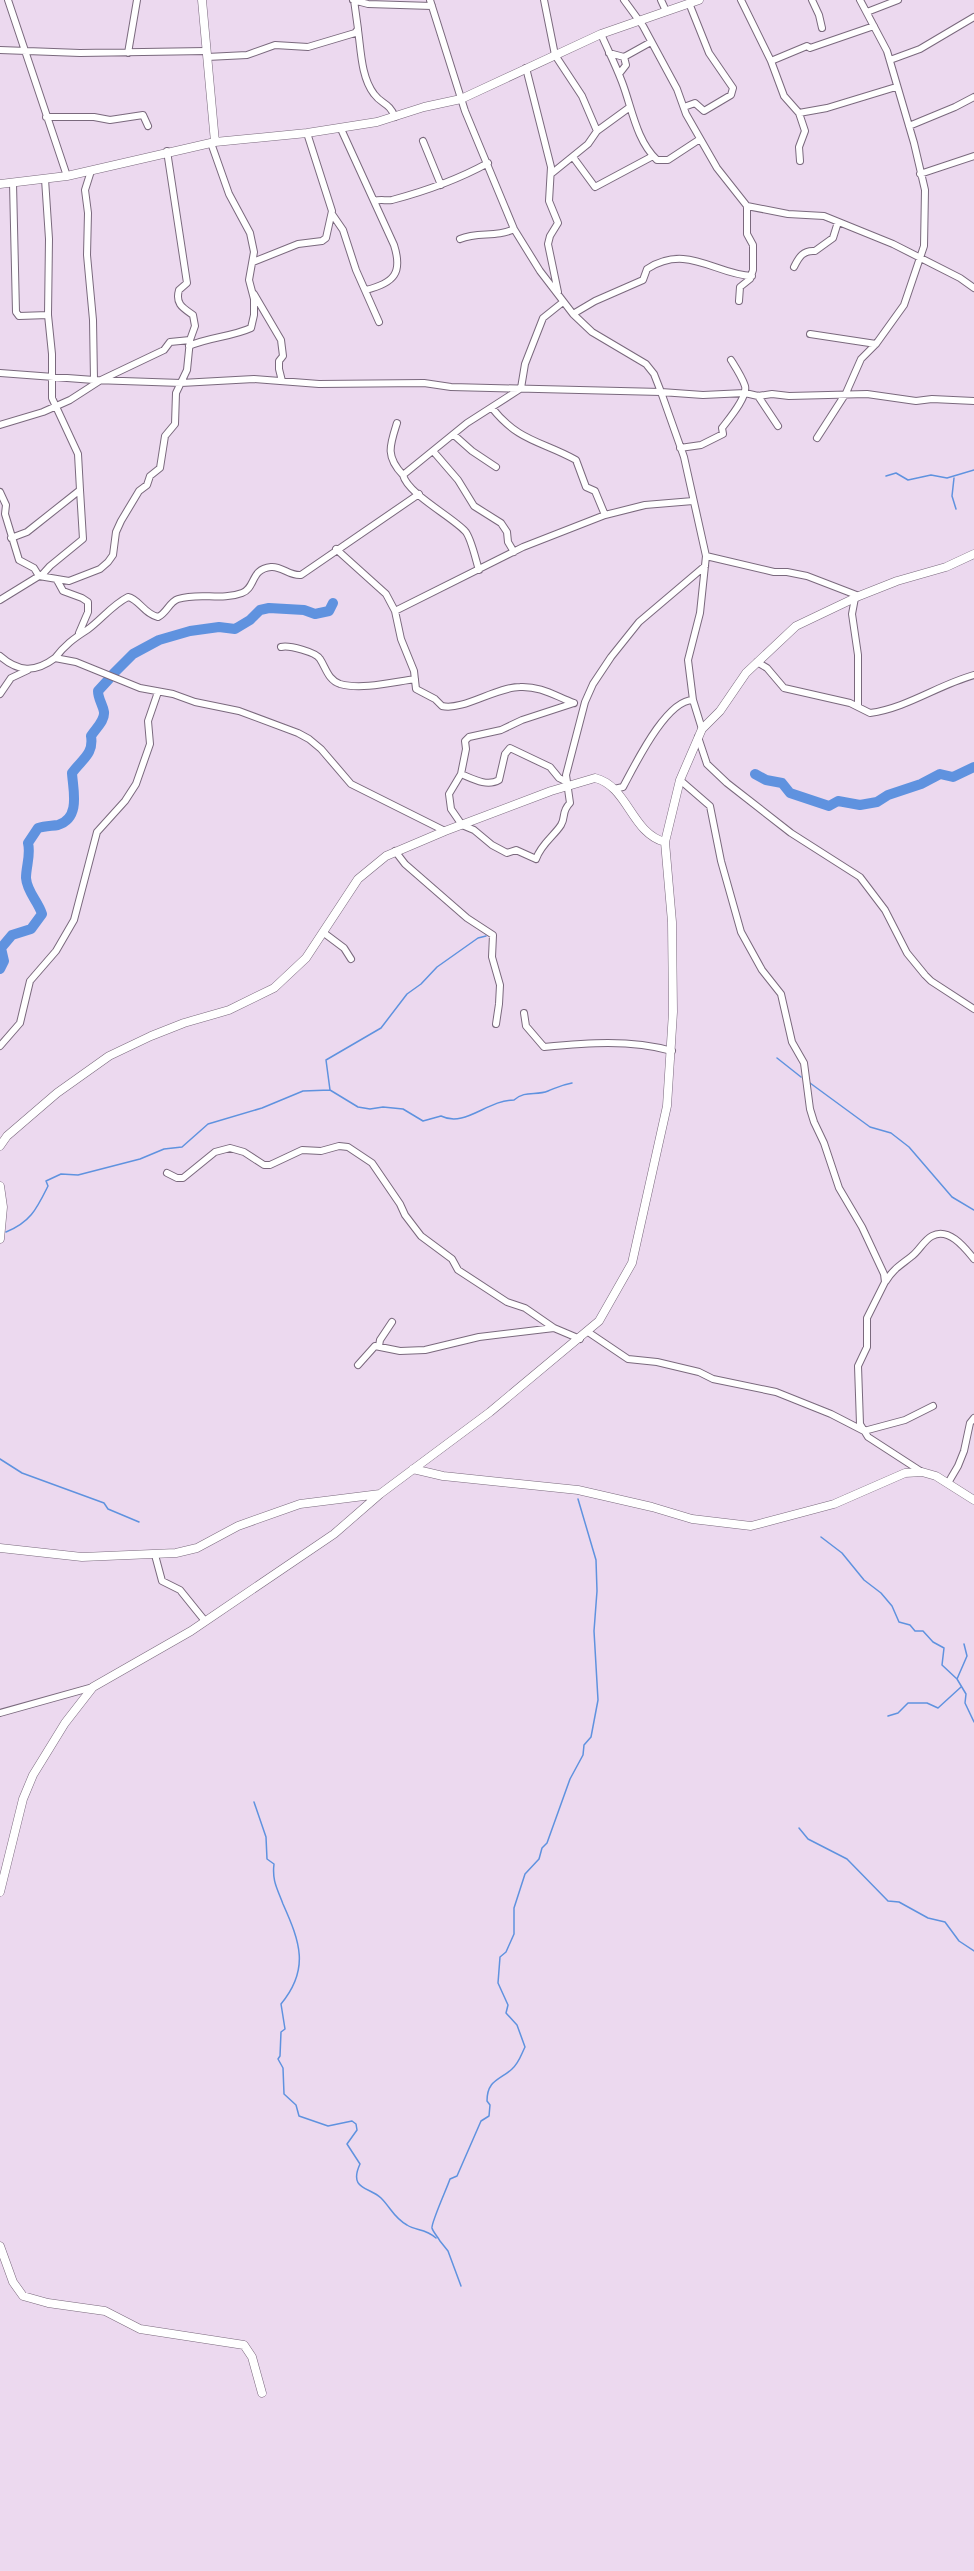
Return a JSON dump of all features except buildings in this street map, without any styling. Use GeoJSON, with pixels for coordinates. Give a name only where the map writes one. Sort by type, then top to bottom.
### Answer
{"type":"FeatureCollection","features":[{"type":"Feature","properties":{"kind":"street"},"geometry":{"type":"LineString","coordinates":[[8,0],[68,176]]}},
{"type":"Feature","properties":{"kind":"street"},"geometry":{"type":"LineString","coordinates":[[128,53],[136,0]]}},
{"type":"Feature","properties":{"kind":"street"},"geometry":{"type":"LineString","coordinates":[[0,425],[56,406],[98,380],[164,350],[170,342],[189,343],[228,334],[237,335],[251,328],[254,315],[249,280],[254,252],[250,233],[229,194],[213,142],[202,0]]}},
{"type":"Feature","properties":{"kind":"street"},"geometry":{"type":"LineString","coordinates":[[396,117],[390,105],[379,99],[364,71],[353,0],[368,4],[431,3],[461,99],[514,229],[573,314],[592,332],[646,364],[654,374],[680,448],[706,556],[700,613],[688,660],[693,699],[707,764],[727,783],[791,832],[866,883],[885,910],[907,953],[925,975],[974,1009]]}},
{"type":"Feature","properties":{"kind":"street"},"geometry":{"type":"LineString","coordinates":[[544,0],[555,55],[582,96],[597,131]]}},
{"type":"Feature","properties":{"kind":"street"},"geometry":{"type":"LineString","coordinates":[[624,0],[651,42],[717,168],[747,206],[747,234],[753,245],[752,276],[740,287],[739,301]]}},
{"type":"Feature","properties":{"kind":"street"},"geometry":{"type":"LineString","coordinates":[[661,0],[666,11]]}},
{"type":"Feature","properties":{"kind":"street"},"geometry":{"type":"LineString","coordinates":[[0,184],[68,176],[213,142],[341,129],[396,117],[424,107],[461,99],[601,34],[699,0]]}},
{"type":"Feature","properties":{"kind":"street"},"geometry":{"type":"LineString","coordinates":[[741,0],[771,62],[784,96],[799,113],[805,131],[799,147],[800,161]]}},
{"type":"Feature","properties":{"kind":"street"},"geometry":{"type":"LineString","coordinates":[[812,0],[822,28]]}},
{"type":"Feature","properties":{"kind":"street"},"geometry":{"type":"LineString","coordinates":[[817,438],[846,393],[861,359],[876,344],[904,305],[921,258],[926,213],[925,190],[890,60],[861,0]]}},
{"type":"Feature","properties":{"kind":"street"},"geometry":{"type":"LineString","coordinates":[[867,12],[898,0]]}},
{"type":"Feature","properties":{"kind":"street"},"geometry":{"type":"LineString","coordinates":[[684,107],[695,103],[704,111],[731,95],[733,88],[709,53],[689,3]]}},
{"type":"Feature","properties":{"kind":"street"},"geometry":{"type":"LineString","coordinates":[[890,60],[920,49],[974,17]]}},
{"type":"Feature","properties":{"kind":"street"},"geometry":{"type":"LineString","coordinates":[[771,62],[807,46],[810,48],[874,26]]}},
{"type":"Feature","properties":{"kind":"street"},"geometry":{"type":"LineString","coordinates":[[0,50],[247,55],[275,45],[308,47],[355,33],[358,29]]}},
{"type":"Feature","properties":{"kind":"street"},"geometry":{"type":"LineString","coordinates":[[601,34],[619,75],[640,137],[653,156],[657,160],[668,160],[700,139]]}},
{"type":"Feature","properties":{"kind":"street"},"geometry":{"type":"LineString","coordinates":[[609,53],[624,57],[651,42]]}},
{"type":"Feature","properties":{"kind":"street"},"geometry":{"type":"LineString","coordinates":[[619,75],[626,65],[624,57]]}},
{"type":"Feature","properties":{"kind":"street"},"geometry":{"type":"LineString","coordinates":[[526,68],[552,174],[549,201],[558,223],[548,244],[562,300]]}},
{"type":"Feature","properties":{"kind":"street"},"geometry":{"type":"LineString","coordinates":[[799,113],[827,108],[896,87]]}},
{"type":"Feature","properties":{"kind":"street"},"geometry":{"type":"LineString","coordinates":[[909,126],[974,97]]}},
{"type":"Feature","properties":{"kind":"street"},"geometry":{"type":"LineString","coordinates":[[552,174],[588,144],[597,131],[630,107]]}},
{"type":"Feature","properties":{"kind":"street"},"geometry":{"type":"LineString","coordinates":[[46,117],[94,117],[110,120],[143,115],[148,126]]}},
{"type":"Feature","properties":{"kind":"street"},"geometry":{"type":"LineString","coordinates":[[341,129],[394,245],[399,264],[399,268],[386,283],[366,290]]}},
{"type":"Feature","properties":{"kind":"street"},"geometry":{"type":"LineString","coordinates":[[307,133],[332,214],[343,230],[356,270],[379,322]]}},
{"type":"Feature","properties":{"kind":"street"},"geometry":{"type":"LineString","coordinates":[[423,141],[441,185]]}},
{"type":"Feature","properties":{"kind":"street"},"geometry":{"type":"LineString","coordinates":[[0,492],[6,505],[5,514],[19,560],[34,568],[40,576],[57,580],[80,578],[100,569],[112,558],[116,532],[121,520],[140,491],[147,485],[150,476],[160,468],[165,436],[175,424],[176,393],[186,370],[189,343],[195,326],[194,318],[180,307],[178,302],[179,290],[187,283],[167,151]]}},
{"type":"Feature","properties":{"kind":"street"},"geometry":{"type":"LineString","coordinates":[[573,157],[595,187],[653,156]]}},
{"type":"Feature","properties":{"kind":"street"},"geometry":{"type":"LineString","coordinates":[[920,174],[974,156]]}},
{"type":"Feature","properties":{"kind":"street"},"geometry":{"type":"LineString","coordinates":[[374,201],[383,199],[389,201],[461,179],[488,163]]}},
{"type":"Feature","properties":{"kind":"street"},"geometry":{"type":"LineString","coordinates":[[91,171],[85,190],[88,213],[87,255],[98,380]]}},
{"type":"Feature","properties":{"kind":"street"},"geometry":{"type":"LineString","coordinates":[[0,600],[40,576],[83,539],[78,454],[52,398],[53,376],[48,315],[49,239],[45,179]]}},
{"type":"Feature","properties":{"kind":"street"},"geometry":{"type":"LineString","coordinates":[[13,183],[16,312],[19,316],[48,315]]}},
{"type":"Feature","properties":{"kind":"street"},"geometry":{"type":"LineString","coordinates":[[747,206],[788,214],[824,216],[921,258],[974,288]]}},
{"type":"Feature","properties":{"kind":"street"},"geometry":{"type":"LineString","coordinates":[[253,262],[298,244],[322,241],[326,238],[332,214]]}},
{"type":"Feature","properties":{"kind":"street"},"geometry":{"type":"LineString","coordinates":[[794,267],[802,253],[808,250],[815,251],[832,238],[838,222]]}},
{"type":"Feature","properties":{"kind":"street"},"geometry":{"type":"LineString","coordinates":[[460,239],[472,234],[502,234],[514,229]]}},
{"type":"Feature","properties":{"kind":"street"},"geometry":{"type":"LineString","coordinates":[[573,314],[595,301],[643,280],[647,269],[664,261],[703,262],[736,275],[752,276]]}},
{"type":"Feature","properties":{"kind":"street"},"geometry":{"type":"LineString","coordinates":[[251,289],[281,340],[283,354],[279,361],[279,369],[282,381]]}},
{"type":"Feature","properties":{"kind":"street"},"geometry":{"type":"LineString","coordinates":[[403,475],[454,435],[521,388],[525,364],[543,318],[562,300]]}},
{"type":"Feature","properties":{"kind":"street"},"geometry":{"type":"LineString","coordinates":[[810,334],[876,344]]}},
{"type":"Feature","properties":{"kind":"street"},"geometry":{"type":"LineString","coordinates":[[680,448],[701,445],[723,434],[722,428],[730,421],[745,393],[745,387],[731,360]]}},
{"type":"Feature","properties":{"kind":"street"},"geometry":{"type":"LineString","coordinates":[[0,373],[180,383],[232,379],[319,384],[424,383],[451,387],[703,395],[846,393],[916,401],[932,399],[974,401]]}},
{"type":"Feature","properties":{"kind":"street"},"geometry":{"type":"LineString","coordinates":[[758,396],[778,426]]}},
{"type":"Feature","properties":{"kind":"street"},"geometry":{"type":"LineString","coordinates":[[492,408],[501,420],[519,435],[576,460],[586,487],[595,491],[605,515]]}},
{"type":"Feature","properties":{"kind":"street"},"geometry":{"type":"LineString","coordinates":[[397,423],[389,448],[393,461],[405,480],[419,494],[467,533],[479,570]]}},
{"type":"Feature","properties":{"kind":"street"},"geometry":{"type":"LineString","coordinates":[[454,435],[472,451],[496,467]]}},
{"type":"Feature","properties":{"kind":"street"},"geometry":{"type":"LineString","coordinates":[[433,452],[458,480],[474,506],[501,523],[514,552]]}},
{"type":"Feature","properties":{"kind":"street"},"geometry":{"type":"LineString","coordinates":[[11,538],[27,532],[80,490]]}},
{"type":"Feature","properties":{"kind":"street"},"geometry":{"type":"LineString","coordinates":[[0,694],[11,678],[44,666],[79,633],[89,628],[116,604],[128,597],[134,598],[143,609],[158,617],[165,613],[171,603],[179,599],[212,596],[220,598],[243,593],[250,587],[255,574],[267,568],[275,567],[289,574],[301,574],[336,549],[388,518],[409,499],[419,494]]}},
{"type":"Feature","properties":{"kind":"street"},"geometry":{"type":"LineString","coordinates":[[395,611],[423,595],[514,552],[605,515],[645,505],[693,501]]}},
{"type":"Feature","properties":{"kind":"street"},"geometry":{"type":"LineString","coordinates":[[336,549],[383,590],[395,611],[416,689],[447,707],[492,692],[518,687],[547,690],[574,703]]}},
{"type":"Feature","properties":{"kind":"street"},"geometry":{"type":"LineString","coordinates":[[0,1713],[93,1687],[205,1621],[334,1534],[380,1494],[490,1412],[588,1332],[608,1307],[633,1263],[667,1106],[672,1051],[672,922],[665,842],[670,813],[680,780],[700,733],[720,711],[738,682],[796,626],[857,597],[897,581],[946,567],[974,554]]}},
{"type":"Feature","properties":{"kind":"street"},"geometry":{"type":"LineString","coordinates":[[706,556],[774,572],[807,576],[857,597]]}},
{"type":"Feature","properties":{"kind":"street"},"geometry":{"type":"LineString","coordinates":[[585,702],[574,703],[522,720],[501,730],[469,737],[465,741],[461,774],[449,794],[451,809],[462,825],[474,830],[492,845],[507,853],[516,850],[536,859],[546,840],[562,824],[564,809],[570,803],[566,783],[585,702],[598,675],[629,633],[651,611],[705,566]]}},
{"type":"Feature","properties":{"kind":"street"},"geometry":{"type":"LineString","coordinates":[[57,580],[63,591],[88,602],[88,612],[79,633]]}},
{"type":"Feature","properties":{"kind":"street"},"geometry":{"type":"LineString","coordinates":[[857,597],[852,614],[858,655],[858,706]]}},
{"type":"Feature","properties":{"kind":"street"},"geometry":{"type":"LineString","coordinates":[[281,647],[292,645],[316,655],[329,676],[342,684],[386,685],[415,679]]}},
{"type":"Feature","properties":{"kind":"street"},"geometry":{"type":"LineString","coordinates":[[0,656],[14,666],[29,670]]}},
{"type":"Feature","properties":{"kind":"street"},"geometry":{"type":"LineString","coordinates":[[54,658],[76,662],[111,678],[158,692],[173,693],[195,702],[239,711],[305,736],[321,749],[351,783],[445,831]]}},
{"type":"Feature","properties":{"kind":"street"},"geometry":{"type":"LineString","coordinates":[[757,663],[766,668],[784,688],[858,706],[870,713],[912,702],[943,685],[974,675]]}},
{"type":"Feature","properties":{"kind":"street"},"geometry":{"type":"LineString","coordinates":[[0,1046],[20,1023],[30,981],[56,951],[74,920],[97,832],[125,801],[136,784],[150,744],[148,721],[158,692]]}},
{"type":"Feature","properties":{"kind":"street"},"geometry":{"type":"LineString","coordinates":[[614,789],[623,787],[648,742],[672,710],[680,703],[693,699]]}},
{"type":"Feature","properties":{"kind":"street"},"geometry":{"type":"LineString","coordinates":[[461,774],[479,782],[493,783],[499,780],[505,754],[510,748],[550,766],[566,783]]}},
{"type":"Feature","properties":{"kind":"street"},"geometry":{"type":"LineString","coordinates":[[1,1141],[57,1093],[109,1056],[151,1036],[184,1023],[229,1010],[268,992],[297,968],[324,933],[358,879],[395,851],[566,783],[595,778],[601,779],[614,789],[633,817],[646,831],[665,842]]}},
{"type":"Feature","properties":{"kind":"street"},"geometry":{"type":"LineString","coordinates":[[680,780],[710,806],[721,861],[741,932],[762,970],[782,994],[792,1042],[804,1063],[814,1122],[824,1143],[839,1188],[867,1237],[885,1282]]}},
{"type":"Feature","properties":{"kind":"street"},"geometry":{"type":"LineString","coordinates":[[395,851],[405,864],[467,918],[493,935],[492,957],[500,985],[496,1024]]}},
{"type":"Feature","properties":{"kind":"street"},"geometry":{"type":"LineString","coordinates":[[324,933],[344,948],[351,959]]}},
{"type":"Feature","properties":{"kind":"street"},"geometry":{"type":"LineString","coordinates":[[524,1013],[526,1026],[544,1047],[630,1042],[672,1051]]}},
{"type":"Feature","properties":{"kind":"street"},"geometry":{"type":"LineString","coordinates":[[167,1173],[183,1179],[215,1152],[230,1148],[244,1152],[264,1165],[270,1165],[302,1150],[321,1151],[339,1146],[348,1147],[372,1163],[421,1236],[452,1259],[458,1270],[507,1302],[525,1308],[554,1328],[580,1339]]}},
{"type":"Feature","properties":{"kind":"street"},"geometry":{"type":"LineString","coordinates":[[0,1186],[3,1207],[0,1239]]}},
{"type":"Feature","properties":{"kind":"street"},"geometry":{"type":"LineString","coordinates":[[974,1259],[955,1239],[936,1235],[931,1236],[912,1257],[893,1270],[867,1318],[867,1347],[858,1365],[861,1424],[868,1437],[922,1472],[948,1482],[974,1500]]}},
{"type":"Feature","properties":{"kind":"street"},"geometry":{"type":"LineString","coordinates":[[379,1346],[380,1340],[392,1322]]}},
{"type":"Feature","properties":{"kind":"street"},"geometry":{"type":"LineString","coordinates":[[358,1365],[369,1350],[379,1346],[400,1351],[425,1350],[478,1337],[554,1328]]}},
{"type":"Feature","properties":{"kind":"street"},"geometry":{"type":"LineString","coordinates":[[588,1332],[628,1359],[657,1362],[699,1372],[713,1379],[776,1392],[831,1414],[864,1431],[905,1420],[933,1406]]}},
{"type":"Feature","properties":{"kind":"street"},"geometry":{"type":"LineString","coordinates":[[948,1482],[958,1466],[970,1423],[974,1418]]}},
{"type":"Feature","properties":{"kind":"street"},"geometry":{"type":"LineString","coordinates":[[413,1469],[443,1476],[578,1490],[643,1504],[692,1519],[751,1526],[834,1504],[892,1477],[905,1473],[922,1472]]}},
{"type":"Feature","properties":{"kind":"street"},"geometry":{"type":"LineString","coordinates":[[0,1548],[62,1556],[155,1556],[197,1548],[238,1526],[300,1504],[380,1494]]}},
{"type":"Feature","properties":{"kind":"street"},"geometry":{"type":"LineString","coordinates":[[155,1556],[162,1581],[180,1590],[205,1621]]}},
{"type":"Feature","properties":{"kind":"street"},"geometry":{"type":"LineString","coordinates":[[0,1892],[23,1799],[33,1775],[65,1723],[93,1687]]}},
{"type":"Feature","properties":{"kind":"street"},"geometry":{"type":"LineString","coordinates":[[0,2246],[13,2282],[23,2296],[48,2303],[105,2311],[140,2329],[244,2345],[252,2357],[262,2393]]}},
{"type":"Feature","properties":{"kind":"waterway"},"geometry":{"type":"LineString","coordinates":[[886,476],[896,473],[908,480],[931,475],[947,478],[974,470]]}},
{"type":"Feature","properties":{"kind":"waterway"},"geometry":{"type":"LineString","coordinates":[[954,478],[952,496],[956,509]]}},
{"type":"Feature","properties":{"kind":"waterway"},"geometry":{"type":"LineString","coordinates":[[111,676],[133,654],[159,640],[190,631],[219,627],[235,629],[250,620],[260,610],[269,608],[304,610],[315,614],[329,611],[333,603]]}},
{"type":"Feature","properties":{"kind":"waterway"},"geometry":{"type":"LineString","coordinates":[[0,969],[4,961],[1,948],[12,935],[31,929],[42,914],[30,892],[26,878],[28,843],[38,828],[58,825],[65,821],[73,810],[72,773],[89,752],[91,736],[103,718],[104,712],[98,691],[109,679]]}},
{"type":"Feature","properties":{"kind":"waterway"},"geometry":{"type":"LineString","coordinates":[[755,774],[766,780],[782,783],[790,793],[829,806],[838,801],[860,805],[877,802],[888,795],[921,784],[940,774],[953,777],[974,767]]}},
{"type":"Feature","properties":{"kind":"waterway"},"geometry":{"type":"LineString","coordinates":[[330,1090],[326,1060],[381,1028],[407,994],[421,984],[437,967],[478,938],[486,936]]}},
{"type":"Feature","properties":{"kind":"waterway"},"geometry":{"type":"LineString","coordinates":[[777,1058],[801,1077]]}},
{"type":"Feature","properties":{"kind":"waterway"},"geometry":{"type":"LineString","coordinates":[[6,1232],[22,1224],[32,1214],[48,1186],[46,1181],[61,1174],[78,1175],[140,1159],[164,1149],[182,1147],[208,1124],[262,1108],[303,1091],[330,1090],[358,1107],[403,1109],[423,1121],[441,1116],[459,1119],[495,1104],[514,1100],[522,1095],[544,1092],[572,1083]]}},
{"type":"Feature","properties":{"kind":"waterway"},"geometry":{"type":"LineString","coordinates":[[810,1083],[870,1127],[891,1133],[909,1147],[952,1197],[974,1210]]}},
{"type":"Feature","properties":{"kind":"waterway"},"geometry":{"type":"LineString","coordinates":[[0,1459],[22,1473],[104,1503],[108,1509],[139,1522]]}},
{"type":"Feature","properties":{"kind":"waterway"},"geometry":{"type":"LineString","coordinates":[[440,2241],[432,2228],[434,2220],[450,2179],[457,2176],[481,2121],[489,2116],[490,2105],[487,2101],[489,2089],[495,2081],[514,2067],[525,2047],[517,2025],[506,2013],[508,2005],[498,1983],[500,1957],[506,1952],[514,1934],[514,1908],[525,1874],[539,1859],[542,1848],[547,1843],[570,1779],[583,1755],[584,1745],[591,1737],[598,1700],[594,1631],[597,1591],[596,1560],[578,1499]]}},
{"type":"Feature","properties":{"kind":"waterway"},"geometry":{"type":"LineString","coordinates":[[821,1537],[842,1553],[864,1580],[881,1593],[892,1606],[899,1622],[910,1625],[915,1631],[923,1631],[933,1642],[944,1648],[942,1665],[957,1679]]}},
{"type":"Feature","properties":{"kind":"waterway"},"geometry":{"type":"LineString","coordinates":[[964,1644],[967,1656],[957,1679],[966,1694],[965,1703],[974,1722]]}},
{"type":"Feature","properties":{"kind":"waterway"},"geometry":{"type":"LineString","coordinates":[[888,1716],[898,1713],[908,1703],[927,1703],[938,1708],[961,1687]]}},
{"type":"Feature","properties":{"kind":"waterway"},"geometry":{"type":"LineString","coordinates":[[254,1802],[266,1837],[267,1859],[274,1864],[276,1884],[294,1931],[299,1955],[296,1979],[281,2004],[285,2029],[281,2032],[278,2059],[283,2068],[284,2094],[296,2105],[299,2116],[328,2126],[352,2121],[356,2124],[357,2130],[347,2144],[360,2164],[357,2172],[358,2183],[381,2198],[396,2216],[410,2227],[436,2238]]}},
{"type":"Feature","properties":{"kind":"waterway"},"geometry":{"type":"LineString","coordinates":[[799,1828],[808,1839],[847,1859],[888,1901],[899,1902],[928,1918],[945,1922],[959,1941],[974,1951]]}},
{"type":"Feature","properties":{"kind":"waterway"},"geometry":{"type":"LineString","coordinates":[[440,2241],[448,2251],[461,2286]]}}]}
